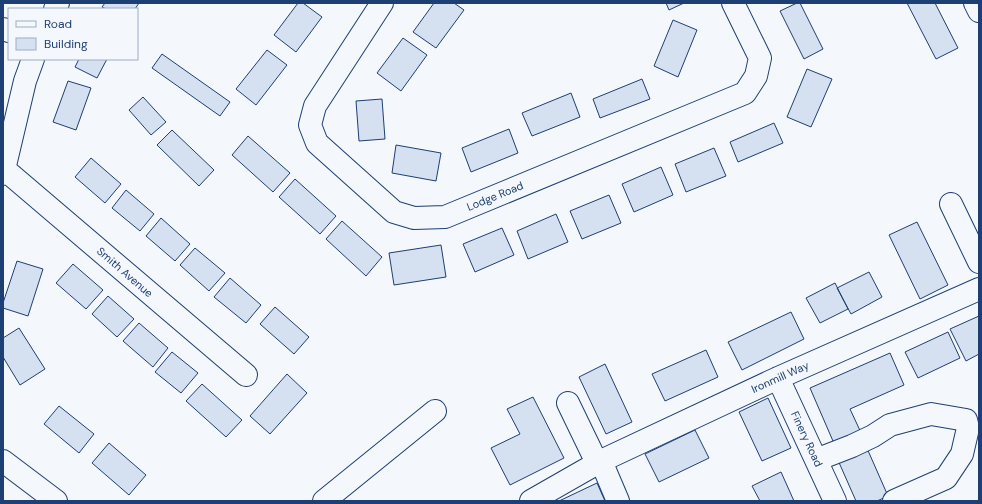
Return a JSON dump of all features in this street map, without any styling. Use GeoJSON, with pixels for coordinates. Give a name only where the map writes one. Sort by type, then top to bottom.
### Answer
{"type":"FeatureCollection","features":[{"type":"Feature","properties":{"kind":"street","name":"Lodge Road"},"geometry":{"type":"LineString","coordinates":[[382,3],[315,106],[310,125],[317,142],[394,212],[414,218],[445,216],[745,93],[756,76],[760,58],[733,3]]}},
{"type":"Feature","properties":{"kind":"street"},"geometry":{"type":"LineString","coordinates":[[975,3],[979,11]]}},
{"type":"Feature","properties":{"kind":"street"},"geometry":{"type":"LineString","coordinates":[[4,172],[26,81],[33,60]]}},
{"type":"Feature","properties":{"kind":"street","name":"Smith Avenue"},"geometry":{"type":"LineString","coordinates":[[4,172],[246,375]]}},
{"type":"Feature","properties":{"kind":"street"},"geometry":{"type":"LineString","coordinates":[[951,204],[979,262]]}},
{"type":"Feature","properties":{"kind":"street","name":"Ironmill Way"},"geometry":{"type":"LineString","coordinates":[[531,501],[594,465],[778,378],[979,289]]}},
{"type":"Feature","properties":{"kind":"street","name":"Finery Road"},"geometry":{"type":"LineString","coordinates":[[778,378],[835,501]]}},
{"type":"Feature","properties":{"kind":"street"},"geometry":{"type":"LineString","coordinates":[[568,402],[594,465],[618,501]]}},
{"type":"Feature","properties":{"kind":"street"},"geometry":{"type":"LineString","coordinates":[[324,501],[435,411]]}},
{"type":"Feature","properties":{"kind":"street"},"geometry":{"type":"LineString","coordinates":[[816,460],[852,446],[873,436],[890,425],[931,414],[966,420],[968,428],[962,454],[946,478],[894,501]]}},
{"type":"Feature","properties":{"kind":"street"},"geometry":{"type":"LineString","coordinates":[[3,461],[56,501]]}},
{"type":"Feature","properties":{"kind":"building"},"geometry":{"type":"Polygon","coordinates":[[[105,3],[139,3],[136,8],[102,7],[105,3]]]}},
{"type":"Feature","properties":{"kind":"building"},"geometry":{"type":"Polygon","coordinates":[[[298,3],[303,3],[322,17],[296,52],[274,35],[298,3]]]}},
{"type":"Feature","properties":{"kind":"building"},"geometry":{"type":"Polygon","coordinates":[[[434,3],[454,3],[464,10],[436,48],[413,32],[434,3]]]}},
{"type":"Feature","properties":{"kind":"building"},"geometry":{"type":"Polygon","coordinates":[[[666,3],[684,3],[669,10],[666,3]]]}},
{"type":"Feature","properties":{"kind":"building"},"geometry":{"type":"Polygon","coordinates":[[[800,3],[823,49],[804,59],[780,11],[800,3]]]}},
{"type":"Feature","properties":{"kind":"building"},"geometry":{"type":"Polygon","coordinates":[[[907,3],[935,3],[958,48],[936,59],[907,3]]]}},
{"type":"Feature","properties":{"kind":"building"},"geometry":{"type":"Polygon","coordinates":[[[673,20],[697,30],[678,77],[654,66],[673,20]]]}},
{"type":"Feature","properties":{"kind":"building"},"geometry":{"type":"Polygon","coordinates":[[[403,38],[427,55],[401,91],[377,73],[403,38]]]}},
{"type":"Feature","properties":{"kind":"building"},"geometry":{"type":"Polygon","coordinates":[[[267,50],[287,65],[256,105],[236,89],[267,50]]]}},
{"type":"Feature","properties":{"kind":"building"},"geometry":{"type":"Polygon","coordinates":[[[162,54],[230,102],[220,116],[152,68],[162,54]]]}},
{"type":"Feature","properties":{"kind":"building"},"geometry":{"type":"Polygon","coordinates":[[[78,60],[106,60],[97,78],[75,67],[78,60]]]}},
{"type":"Feature","properties":{"kind":"building"},"geometry":{"type":"Polygon","coordinates":[[[807,69],[832,79],[811,127],[787,117],[807,69]]]}},
{"type":"Feature","properties":{"kind":"building"},"geometry":{"type":"Polygon","coordinates":[[[642,79],[650,99],[600,118],[593,99],[642,79]]]}},
{"type":"Feature","properties":{"kind":"building"},"geometry":{"type":"Polygon","coordinates":[[[68,81],[91,88],[76,130],[53,122],[68,81]]]}},
{"type":"Feature","properties":{"kind":"building"},"geometry":{"type":"Polygon","coordinates":[[[571,93],[580,117],[532,136],[522,113],[571,93]]]}},
{"type":"Feature","properties":{"kind":"building"},"geometry":{"type":"Polygon","coordinates":[[[143,97],[166,122],[151,135],[129,110],[143,97]]]}},
{"type":"Feature","properties":{"kind":"building"},"geometry":{"type":"Polygon","coordinates":[[[382,99],[385,139],[359,141],[356,101],[382,99]]]}},
{"type":"Feature","properties":{"kind":"building"},"geometry":{"type":"Polygon","coordinates":[[[774,123],[783,143],[738,162],[730,142],[774,123]]]}},
{"type":"Feature","properties":{"kind":"building"},"geometry":{"type":"Polygon","coordinates":[[[509,129],[518,153],[471,172],[462,148],[509,129]]]}},
{"type":"Feature","properties":{"kind":"building"},"geometry":{"type":"Polygon","coordinates":[[[172,130],[214,170],[199,186],[157,145],[172,130]]]}},
{"type":"Feature","properties":{"kind":"building"},"geometry":{"type":"Polygon","coordinates":[[[248,136],[290,173],[273,192],[232,155],[248,136]]]}},
{"type":"Feature","properties":{"kind":"building"},"geometry":{"type":"Polygon","coordinates":[[[396,145],[441,153],[436,181],[392,173],[396,145]]]}},
{"type":"Feature","properties":{"kind":"building"},"geometry":{"type":"Polygon","coordinates":[[[714,148],[726,176],[686,192],[675,164],[714,148]]]}},
{"type":"Feature","properties":{"kind":"building"},"geometry":{"type":"Polygon","coordinates":[[[91,158],[121,184],[105,203],[75,177],[91,158]]]}},
{"type":"Feature","properties":{"kind":"building"},"geometry":{"type":"Polygon","coordinates":[[[661,167],[673,195],[634,212],[622,184],[661,167]]]}},
{"type":"Feature","properties":{"kind":"building"},"geometry":{"type":"Polygon","coordinates":[[[295,179],[336,216],[320,234],[279,197],[295,179]]]}},
{"type":"Feature","properties":{"kind":"building"},"geometry":{"type":"Polygon","coordinates":[[[126,190],[154,214],[140,231],[112,208],[126,190]]]}},
{"type":"Feature","properties":{"kind":"building"},"geometry":{"type":"Polygon","coordinates":[[[609,195],[621,223],[582,239],[570,211],[609,195]]]}},
{"type":"Feature","properties":{"kind":"building"},"geometry":{"type":"Polygon","coordinates":[[[556,214],[568,242],[528,259],[517,231],[556,214]]]}},
{"type":"Feature","properties":{"kind":"building"},"geometry":{"type":"Polygon","coordinates":[[[161,218],[190,244],[175,261],[146,236],[161,218]]]}},
{"type":"Feature","properties":{"kind":"building"},"geometry":{"type":"Polygon","coordinates":[[[342,221],[382,257],[366,276],[326,239],[342,221]]]}},
{"type":"Feature","properties":{"kind":"building"},"geometry":{"type":"Polygon","coordinates":[[[917,222],[948,285],[920,299],[889,235],[917,222]]]}},
{"type":"Feature","properties":{"kind":"building"},"geometry":{"type":"Polygon","coordinates":[[[502,228],[514,255],[475,272],[463,244],[502,228]]]}},
{"type":"Feature","properties":{"kind":"building"},"geometry":{"type":"Polygon","coordinates":[[[441,245],[446,277],[394,285],[389,253],[441,245]]]}},
{"type":"Feature","properties":{"kind":"building"},"geometry":{"type":"Polygon","coordinates":[[[195,248],[225,273],[209,291],[180,265],[195,248]]]}},
{"type":"Feature","properties":{"kind":"building"},"geometry":{"type":"Polygon","coordinates":[[[17,261],[43,269],[28,316],[3,308],[3,303],[17,261]]]}},
{"type":"Feature","properties":{"kind":"building"},"geometry":{"type":"Polygon","coordinates":[[[73,264],[103,290],[86,309],[56,283],[73,264]]]}},
{"type":"Feature","properties":{"kind":"building"},"geometry":{"type":"Polygon","coordinates":[[[869,272],[882,297],[851,314],[837,288],[869,272]]]}},
{"type":"Feature","properties":{"kind":"building"},"geometry":{"type":"Polygon","coordinates":[[[230,278],[261,305],[246,323],[214,297],[230,278]]]}},
{"type":"Feature","properties":{"kind":"building"},"geometry":{"type":"Polygon","coordinates":[[[835,283],[848,309],[820,323],[806,298],[835,283]]]}},
{"type":"Feature","properties":{"kind":"building"},"geometry":{"type":"Polygon","coordinates":[[[108,296],[134,319],[117,337],[92,314],[108,296]]]}},
{"type":"Feature","properties":{"kind":"building"},"geometry":{"type":"Polygon","coordinates":[[[275,307],[309,337],[294,354],[260,324],[275,307]]]}},
{"type":"Feature","properties":{"kind":"building"},"geometry":{"type":"Polygon","coordinates":[[[791,312],[804,339],[742,370],[728,342],[791,312]]]}},
{"type":"Feature","properties":{"kind":"building"},"geometry":{"type":"Polygon","coordinates":[[[979,316],[979,354],[966,361],[950,329],[979,316]]]}},
{"type":"Feature","properties":{"kind":"building"},"geometry":{"type":"Polygon","coordinates":[[[139,323],[168,348],[153,367],[123,341],[139,323]]]}},
{"type":"Feature","properties":{"kind":"building"},"geometry":{"type":"Polygon","coordinates":[[[19,328],[45,369],[20,385],[3,357],[3,338],[19,328]]]}},
{"type":"Feature","properties":{"kind":"building"},"geometry":{"type":"Polygon","coordinates":[[[948,332],[960,358],[918,378],[905,352],[948,332]]]}},
{"type":"Feature","properties":{"kind":"building"},"geometry":{"type":"Polygon","coordinates":[[[706,350],[718,377],[665,401],[652,374],[706,350]]]}},
{"type":"Feature","properties":{"kind":"building"},"geometry":{"type":"Polygon","coordinates":[[[172,352],[198,373],[181,393],[155,372],[172,352]]]}},
{"type":"Feature","properties":{"kind":"building"},"geometry":{"type":"Polygon","coordinates":[[[890,353],[904,385],[850,409],[863,437],[836,448],[810,388],[890,353]]]}},
{"type":"Feature","properties":{"kind":"building"},"geometry":{"type":"Polygon","coordinates":[[[605,364],[632,422],[606,434],[579,377],[605,364]]]}},
{"type":"Feature","properties":{"kind":"building"},"geometry":{"type":"Polygon","coordinates":[[[287,374],[307,393],[270,434],[250,416],[287,374]]]}},
{"type":"Feature","properties":{"kind":"building"},"geometry":{"type":"Polygon","coordinates":[[[202,384],[242,420],[226,437],[186,401],[202,384]]]}},
{"type":"Feature","properties":{"kind":"building"},"geometry":{"type":"Polygon","coordinates":[[[533,397],[564,458],[510,485],[491,448],[520,434],[507,409],[533,397]]]}},
{"type":"Feature","properties":{"kind":"building"},"geometry":{"type":"Polygon","coordinates":[[[768,398],[791,448],[762,461],[739,412],[768,398]]]}},
{"type":"Feature","properties":{"kind":"building"},"geometry":{"type":"Polygon","coordinates":[[[59,406],[94,434],[79,453],[44,424],[59,406]]]}},
{"type":"Feature","properties":{"kind":"building"},"geometry":{"type":"Polygon","coordinates":[[[695,430],[709,458],[659,482],[645,454],[695,430]]]}},
{"type":"Feature","properties":{"kind":"building"},"geometry":{"type":"Polygon","coordinates":[[[109,443],[146,475],[129,495],[92,463],[109,443]]]}},
{"type":"Feature","properties":{"kind":"building"},"geometry":{"type":"Polygon","coordinates":[[[866,446],[888,496],[877,501],[856,501],[837,458],[866,446]]]}},
{"type":"Feature","properties":{"kind":"building"},"geometry":{"type":"Polygon","coordinates":[[[781,472],[794,501],[760,501],[752,486],[781,472]]]}},
{"type":"Feature","properties":{"kind":"building"},"geometry":{"type":"Polygon","coordinates":[[[597,483],[605,501],[559,501],[597,483]]]}}]}
